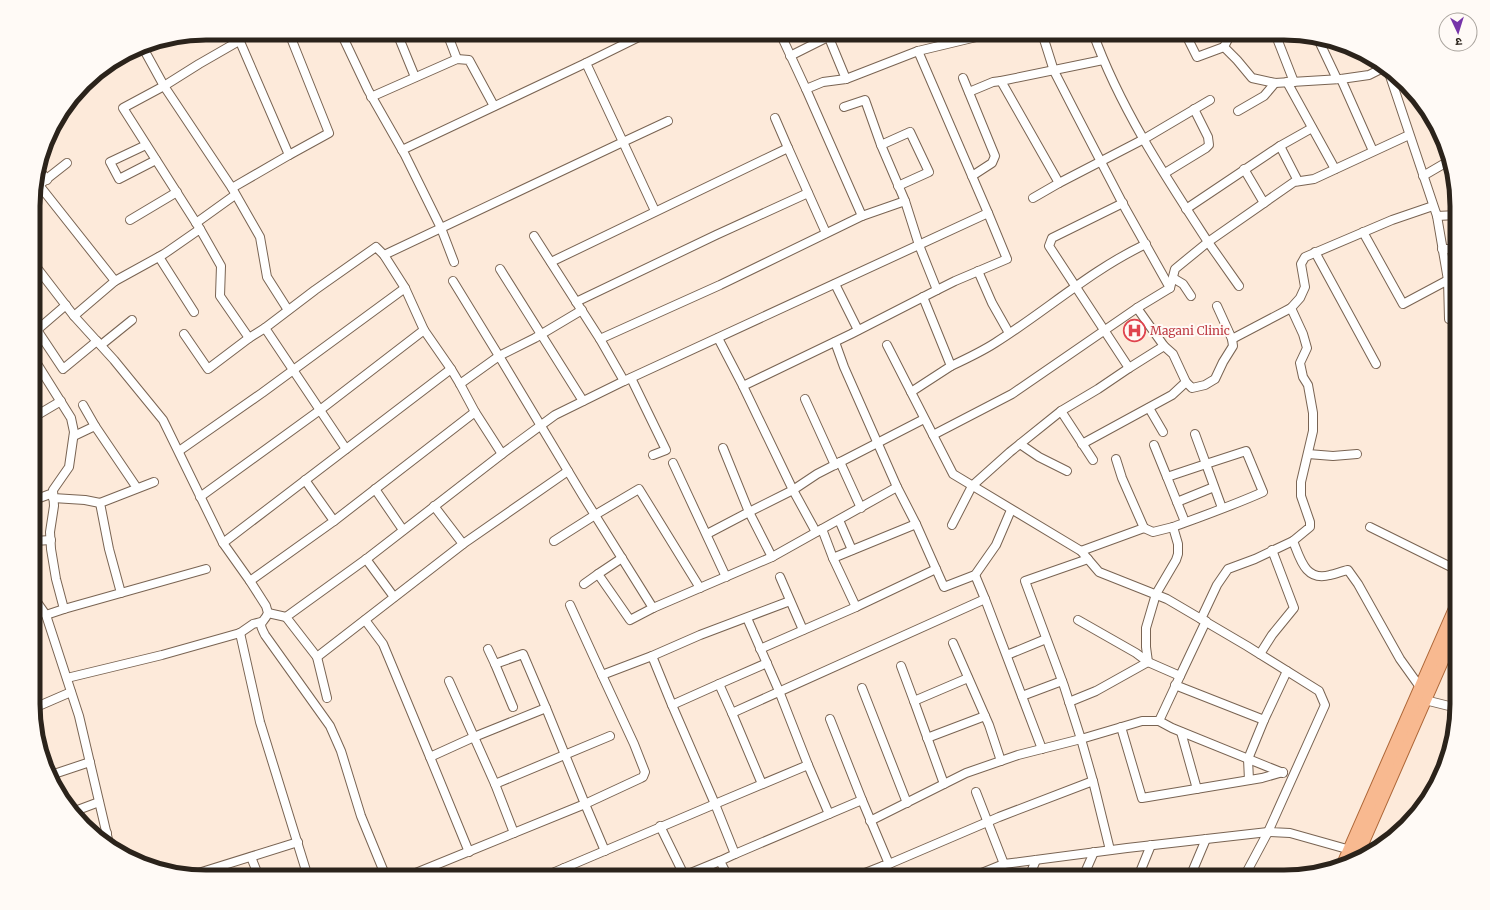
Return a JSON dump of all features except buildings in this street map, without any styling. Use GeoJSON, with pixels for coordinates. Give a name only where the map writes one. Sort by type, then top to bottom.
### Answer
{"type":"FeatureCollection","features":[{"type":"Feature","properties":{"kind":"main road"},"geometry":{"type":"LineString","coordinates":[[1355,853],[1420,687],[1450,620]]}},
{"type":"Feature","properties":{"kind":"main road"},"geometry":{"type":"LineString","coordinates":[[1355,853],[1450,642]]}},
{"type":"Feature","properties":{"kind":"street"},"geometry":{"type":"LineString","coordinates":[[239,40],[164,86],[123,108],[177,192],[221,266],[220,296],[249,338]]}},
{"type":"Feature","properties":{"kind":"street"},"geometry":{"type":"LineString","coordinates":[[239,40],[290,155]]}},
{"type":"Feature","properties":{"kind":"street"},"geometry":{"type":"LineString","coordinates":[[74,316],[116,281],[159,257],[198,226],[234,192],[290,155],[329,133],[292,40]]}},
{"type":"Feature","properties":{"kind":"street"},"geometry":{"type":"LineString","coordinates":[[344,40],[372,97],[402,150],[441,228],[454,262]]}},
{"type":"Feature","properties":{"kind":"street"},"geometry":{"type":"LineString","coordinates":[[399,40],[415,77]]}},
{"type":"Feature","properties":{"kind":"street"},"geometry":{"type":"LineString","coordinates":[[450,40],[457,59]]}},
{"type":"Feature","properties":{"kind":"street"},"geometry":{"type":"LineString","coordinates":[[402,150],[634,40]]}},
{"type":"Feature","properties":{"kind":"street"},"geometry":{"type":"LineString","coordinates":[[783,40],[862,216]]}},
{"type":"Feature","properties":{"kind":"street"},"geometry":{"type":"LineString","coordinates":[[790,56],[819,40]]}},
{"type":"Feature","properties":{"kind":"street"},"geometry":{"type":"LineString","coordinates":[[830,40],[846,79]]}},
{"type":"Feature","properties":{"kind":"street"},"geometry":{"type":"LineString","coordinates":[[806,89],[823,82],[846,79],[918,52],[965,40]]}},
{"type":"Feature","properties":{"kind":"street"},"geometry":{"type":"LineString","coordinates":[[1044,40],[1054,71],[1100,160],[1170,288]]}},
{"type":"Feature","properties":{"kind":"street"},"geometry":{"type":"LineString","coordinates":[[1096,40],[1103,60],[1118,91],[1144,139],[1186,209],[1239,286]]}},
{"type":"Feature","properties":{"kind":"street"},"geometry":{"type":"LineString","coordinates":[[1188,40],[1197,57],[1224,47],[1228,40]]}},
{"type":"Feature","properties":{"kind":"street"},"geometry":{"type":"LineString","coordinates":[[1278,41],[1291,82],[1312,128],[1335,169]]}},
{"type":"Feature","properties":{"kind":"street"},"geometry":{"type":"LineString","coordinates":[[1321,44],[1373,151]]}},
{"type":"Feature","properties":{"kind":"street"},"geometry":{"type":"LineString","coordinates":[[1224,47],[1238,60],[1252,78],[1275,83],[1339,79],[1369,75],[1380,70]]}},
{"type":"Feature","properties":{"kind":"street"},"geometry":{"type":"LineString","coordinates":[[145,52],[164,86],[234,192],[260,237],[267,278],[288,310]]}},
{"type":"Feature","properties":{"kind":"street"},"geometry":{"type":"LineString","coordinates":[[742,386],[835,342],[923,297],[1007,259],[918,52]]}},
{"type":"Feature","properties":{"kind":"street"},"geometry":{"type":"LineString","coordinates":[[372,97],[457,59],[469,60],[494,106]]}},
{"type":"Feature","properties":{"kind":"street"},"geometry":{"type":"LineString","coordinates":[[969,92],[993,82],[1103,60]]}},
{"type":"Feature","properties":{"kind":"street"},"geometry":{"type":"LineString","coordinates":[[586,63],[655,212]]}},
{"type":"Feature","properties":{"kind":"street"},"geometry":{"type":"LineString","coordinates":[[963,78],[995,156],[992,163],[972,176]]}},
{"type":"Feature","properties":{"kind":"street"},"geometry":{"type":"LineString","coordinates":[[1391,79],[1437,216],[1448,280],[1450,318]]}},
{"type":"Feature","properties":{"kind":"street"},"geometry":{"type":"LineString","coordinates":[[1001,81],[1059,182]]}},
{"type":"Feature","properties":{"kind":"street"},"geometry":{"type":"LineString","coordinates":[[1238,111],[1264,96],[1275,83]]}},
{"type":"Feature","properties":{"kind":"street"},"geometry":{"type":"LineString","coordinates":[[844,107],[865,100],[881,145],[905,201],[919,245],[938,290]]}},
{"type":"Feature","properties":{"kind":"street"},"geometry":{"type":"LineString","coordinates":[[1033,198],[1100,160],[1144,139],[1210,100]]}},
{"type":"Feature","properties":{"kind":"street"},"geometry":{"type":"LineString","coordinates":[[1165,173],[1209,145],[1208,137],[1194,109]]}},
{"type":"Feature","properties":{"kind":"street"},"geometry":{"type":"LineString","coordinates":[[776,118],[826,233]]}},
{"type":"Feature","properties":{"kind":"street"},"geometry":{"type":"LineString","coordinates":[[384,255],[668,121]]}},
{"type":"Feature","properties":{"kind":"street"},"geometry":{"type":"LineString","coordinates":[[1186,209],[1244,169],[1312,128]]}},
{"type":"Feature","properties":{"kind":"street"},"geometry":{"type":"LineString","coordinates":[[881,145],[910,132],[929,172],[898,186]]}},
{"type":"Feature","properties":{"kind":"street"},"geometry":{"type":"LineString","coordinates":[[933,435],[1012,394],[1104,330],[1170,288],[1175,269],[1208,242],[1294,182],[1314,179],[1410,135]]}},
{"type":"Feature","properties":{"kind":"street"},"geometry":{"type":"LineString","coordinates":[[146,145],[110,162],[119,179],[156,160]]}},
{"type":"Feature","properties":{"kind":"street"},"geometry":{"type":"LineString","coordinates":[[1280,146],[1298,181]]}},
{"type":"Feature","properties":{"kind":"street"},"geometry":{"type":"LineString","coordinates":[[550,262],[788,148]]}},
{"type":"Feature","properties":{"kind":"street"},"geometry":{"type":"LineString","coordinates":[[41,184],[67,163]]}},
{"type":"Feature","properties":{"kind":"street"},"geometry":{"type":"LineString","coordinates":[[1423,176],[1444,164]]}},
{"type":"Feature","properties":{"kind":"street"},"geometry":{"type":"LineString","coordinates":[[1244,169],[1264,203]]}},
{"type":"Feature","properties":{"kind":"street"},"geometry":{"type":"LineString","coordinates":[[43,174],[47,180]]}},
{"type":"Feature","properties":{"kind":"street"},"geometry":{"type":"LineString","coordinates":[[40,191],[116,281]]}},
{"type":"Feature","properties":{"kind":"street"},"geometry":{"type":"LineString","coordinates":[[130,220],[177,192]]}},
{"type":"Feature","properties":{"kind":"street"},"geometry":{"type":"LineString","coordinates":[[576,302],[808,193]]}},
{"type":"Feature","properties":{"kind":"street"},"geometry":{"type":"LineString","coordinates":[[600,339],[720,285],[862,216],[905,201]]}},
{"type":"Feature","properties":{"kind":"street"},"geometry":{"type":"LineString","coordinates":[[1123,203],[1052,238],[1048,246],[1129,368]]}},
{"type":"Feature","properties":{"kind":"street"},"geometry":{"type":"LineString","coordinates":[[1232,338],[1291,308],[1300,298],[1305,287],[1301,264],[1305,257],[1363,232],[1433,206]]}},
{"type":"Feature","properties":{"kind":"street"},"geometry":{"type":"LineString","coordinates":[[286,617],[366,559],[555,415],[627,380],[988,213]]}},
{"type":"Feature","properties":{"kind":"street"},"geometry":{"type":"LineString","coordinates":[[1437,216],[1450,215]]}},
{"type":"Feature","properties":{"kind":"street"},"geometry":{"type":"LineString","coordinates":[[1363,232],[1403,304],[1448,280]]}},
{"type":"Feature","properties":{"kind":"street"},"geometry":{"type":"LineString","coordinates":[[534,236],[627,380],[666,450],[653,455]]}},
{"type":"Feature","properties":{"kind":"street"},"geometry":{"type":"LineString","coordinates":[[911,392],[951,366],[994,344],[1075,287],[1127,253],[1146,244]]}},
{"type":"Feature","properties":{"kind":"street"},"geometry":{"type":"LineString","coordinates":[[184,334],[208,369],[376,247],[384,255],[404,288],[424,330],[460,384],[475,412],[502,454]]}},
{"type":"Feature","properties":{"kind":"street"},"geometry":{"type":"LineString","coordinates":[[1442,249],[1450,249]]}},
{"type":"Feature","properties":{"kind":"street"},"geometry":{"type":"LineString","coordinates":[[1315,252],[1376,364]]}},
{"type":"Feature","properties":{"kind":"street"},"geometry":{"type":"LineString","coordinates":[[159,257],[194,312]]}},
{"type":"Feature","properties":{"kind":"street"},"geometry":{"type":"LineString","coordinates":[[500,269],[583,401]]}},
{"type":"Feature","properties":{"kind":"street"},"geometry":{"type":"LineString","coordinates":[[978,271],[992,303],[1009,333]]}},
{"type":"Feature","properties":{"kind":"street"},"geometry":{"type":"LineString","coordinates":[[40,272],[74,316],[120,367],[163,420],[223,543],[250,581],[266,606],[268,613]]}},
{"type":"Feature","properties":{"kind":"street"},"geometry":{"type":"LineString","coordinates":[[1173,278],[1183,284],[1191,296]]}},
{"type":"Feature","properties":{"kind":"street"},"geometry":{"type":"LineString","coordinates":[[453,281],[540,426],[653,608]]}},
{"type":"Feature","properties":{"kind":"street"},"geometry":{"type":"LineString","coordinates":[[835,284],[858,330]]}},
{"type":"Feature","properties":{"kind":"street"},"geometry":{"type":"LineString","coordinates":[[179,451],[294,370],[404,288]]}},
{"type":"Feature","properties":{"kind":"street"},"geometry":{"type":"LineString","coordinates":[[923,297],[951,366]]}},
{"type":"Feature","properties":{"kind":"street"},"geometry":{"type":"LineString","coordinates":[[40,327],[66,305]]}},
{"type":"Feature","properties":{"kind":"street"},"geometry":{"type":"LineString","coordinates":[[1137,308],[1164,346],[1173,354],[1186,382],[1192,388],[1205,385],[1215,379],[1233,346],[1232,338],[1217,306]]}},
{"type":"Feature","properties":{"kind":"street"},"geometry":{"type":"LineString","coordinates":[[1159,721],[1204,620],[1217,585],[1228,569],[1293,541],[1310,527],[1310,522],[1301,496],[1300,482],[1313,430],[1313,413],[1308,385],[1303,377],[1300,363],[1307,348],[1303,334],[1291,308]]}},
{"type":"Feature","properties":{"kind":"street"},"geometry":{"type":"LineString","coordinates":[[460,384],[499,356],[582,310]]}},
{"type":"Feature","properties":{"kind":"street"},"geometry":{"type":"LineString","coordinates":[[40,336],[63,369],[132,320]]}},
{"type":"Feature","properties":{"kind":"street"},"geometry":{"type":"LineString","coordinates":[[265,328],[346,449]]}},
{"type":"Feature","properties":{"kind":"street"},"geometry":{"type":"LineString","coordinates":[[200,497],[320,410],[424,330]]}},
{"type":"Feature","properties":{"kind":"street"},"geometry":{"type":"LineString","coordinates":[[718,338],[794,490],[819,531],[833,558],[856,607]]}},
{"type":"Feature","properties":{"kind":"street"},"geometry":{"type":"LineString","coordinates":[[835,342],[844,367],[877,443],[944,587],[975,575],[996,545],[1011,510]]}},
{"type":"Feature","properties":{"kind":"street"},"geometry":{"type":"LineString","coordinates":[[887,345],[953,474],[1081,551],[1099,572],[1168,599],[1319,691],[1325,705],[1268,832],[1248,870]]}},
{"type":"Feature","properties":{"kind":"street"},"geometry":{"type":"LineString","coordinates":[[952,525],[972,486],[1020,444],[1062,411],[1164,346]]}},
{"type":"Feature","properties":{"kind":"street"},"geometry":{"type":"LineString","coordinates":[[40,368],[71,418],[74,436],[69,467],[53,490],[51,540],[56,579],[64,609]]}},
{"type":"Feature","properties":{"kind":"street"},"geometry":{"type":"LineString","coordinates":[[223,543],[450,369]]}},
{"type":"Feature","properties":{"kind":"street"},"geometry":{"type":"LineString","coordinates":[[1082,444],[1172,395],[1186,382]]}},
{"type":"Feature","properties":{"kind":"street"},"geometry":{"type":"LineString","coordinates":[[805,399],[861,508]]}},
{"type":"Feature","properties":{"kind":"street"},"geometry":{"type":"LineString","coordinates":[[40,413],[61,401]]}},
{"type":"Feature","properties":{"kind":"street"},"geometry":{"type":"LineString","coordinates":[[83,405],[95,426],[137,488]]}},
{"type":"Feature","properties":{"kind":"street"},"geometry":{"type":"LineString","coordinates":[[1149,408],[1163,432]]}},
{"type":"Feature","properties":{"kind":"street"},"geometry":{"type":"LineString","coordinates":[[1062,411],[1082,444],[1094,460]]}},
{"type":"Feature","properties":{"kind":"street"},"geometry":{"type":"LineString","coordinates":[[250,581],[334,520],[475,412]]}},
{"type":"Feature","properties":{"kind":"street"},"geometry":{"type":"LineString","coordinates":[[707,534],[794,490],[817,474],[924,418]]}},
{"type":"Feature","properties":{"kind":"street"},"geometry":{"type":"LineString","coordinates":[[74,436],[95,426]]}},
{"type":"Feature","properties":{"kind":"street"},"geometry":{"type":"LineString","coordinates":[[1195,434],[1222,508]]}},
{"type":"Feature","properties":{"kind":"street"},"geometry":{"type":"LineString","coordinates":[[1020,444],[1067,471]]}},
{"type":"Feature","properties":{"kind":"street"},"geometry":{"type":"LineString","coordinates":[[1154,445],[1185,522]]}},
{"type":"Feature","properties":{"kind":"street"},"geometry":{"type":"LineString","coordinates":[[723,448],[749,512],[772,557]]}},
{"type":"Feature","properties":{"kind":"street"},"geometry":{"type":"LineString","coordinates":[[1116,459],[1122,478],[1144,528],[1153,532],[1173,527],[1263,492],[1246,451],[1167,477]]}},
{"type":"Feature","properties":{"kind":"street"},"geometry":{"type":"LineString","coordinates":[[1308,454],[1333,456],[1357,454]]}},
{"type":"Feature","properties":{"kind":"street"},"geometry":{"type":"LineString","coordinates":[[673,463],[726,577]]}},
{"type":"Feature","properties":{"kind":"street"},"geometry":{"type":"LineString","coordinates":[[317,657],[463,544],[568,471]]}},
{"type":"Feature","properties":{"kind":"street"},"geometry":{"type":"LineString","coordinates":[[305,480],[334,520]]}},
{"type":"Feature","properties":{"kind":"street"},"geometry":{"type":"LineString","coordinates":[[40,499],[53,496],[100,503],[154,482]]}},
{"type":"Feature","properties":{"kind":"street"},"geometry":{"type":"LineString","coordinates":[[598,574],[630,620],[653,608],[772,557],[897,487]]}},
{"type":"Feature","properties":{"kind":"street"},"geometry":{"type":"LineString","coordinates":[[1177,502],[1214,487]]}},
{"type":"Feature","properties":{"kind":"street"},"geometry":{"type":"LineString","coordinates":[[375,489],[403,530]]}},
{"type":"Feature","properties":{"kind":"street"},"geometry":{"type":"LineString","coordinates":[[554,541],[639,489],[700,588]]}},
{"type":"Feature","properties":{"kind":"street"},"geometry":{"type":"LineString","coordinates":[[100,503],[120,593]]}},
{"type":"Feature","properties":{"kind":"street"},"geometry":{"type":"LineString","coordinates":[[434,506],[463,544]]}},
{"type":"Feature","properties":{"kind":"street"},"geometry":{"type":"LineString","coordinates":[[839,520],[852,550]]}},
{"type":"Feature","properties":{"kind":"street"},"geometry":{"type":"LineString","coordinates":[[833,558],[916,524]]}},
{"type":"Feature","properties":{"kind":"street"},"geometry":{"type":"LineString","coordinates":[[1148,662],[1146,628],[1156,594],[1178,554],[1178,544],[1173,527]]}},
{"type":"Feature","properties":{"kind":"street"},"geometry":{"type":"LineString","coordinates":[[1370,527],[1450,567]]}},
{"type":"Feature","properties":{"kind":"street"},"geometry":{"type":"LineString","coordinates":[[1081,551],[1144,528]]}},
{"type":"Feature","properties":{"kind":"street"},"geometry":{"type":"LineString","coordinates":[[40,541],[51,540]]}},
{"type":"Feature","properties":{"kind":"street"},"geometry":{"type":"LineString","coordinates":[[1293,541],[1304,566],[1311,574],[1329,576],[1348,570],[1358,584],[1400,659],[1420,687]]}},
{"type":"Feature","properties":{"kind":"street"},"geometry":{"type":"LineString","coordinates":[[1260,654],[1272,635],[1294,608],[1272,550]]}},
{"type":"Feature","properties":{"kind":"street"},"geometry":{"type":"LineString","coordinates":[[584,584],[622,558]]}},
{"type":"Feature","properties":{"kind":"street"},"geometry":{"type":"LineString","coordinates":[[366,559],[394,597]]}},
{"type":"Feature","properties":{"kind":"street"},"geometry":{"type":"LineString","coordinates":[[1088,559],[1025,581],[1062,681],[1081,739],[1110,850]]}},
{"type":"Feature","properties":{"kind":"street"},"geometry":{"type":"LineString","coordinates":[[46,615],[206,569]]}},
{"type":"Feature","properties":{"kind":"street"},"geometry":{"type":"LineString","coordinates":[[760,649],[856,607],[936,569]]}},
{"type":"Feature","properties":{"kind":"street"},"geometry":{"type":"LineString","coordinates":[[975,575],[1042,749]]}},
{"type":"Feature","properties":{"kind":"street"},"geometry":{"type":"LineString","coordinates":[[780,577],[803,630]]}},
{"type":"Feature","properties":{"kind":"street"},"geometry":{"type":"LineString","coordinates":[[732,713],[985,599]]}},
{"type":"Feature","properties":{"kind":"street"},"geometry":{"type":"LineString","coordinates":[[602,675],[790,601]]}},
{"type":"Feature","properties":{"kind":"street"},"geometry":{"type":"LineString","coordinates":[[424,870],[585,804],[643,777],[645,772],[634,744],[570,605]]}},
{"type":"Feature","properties":{"kind":"street"},"geometry":{"type":"LineString","coordinates":[[40,606],[46,615],[79,716],[108,838]]}},
{"type":"Feature","properties":{"kind":"street"},"geometry":{"type":"LineString","coordinates":[[268,613],[286,617],[317,657],[327,698]]}},
{"type":"Feature","properties":{"kind":"street"},"geometry":{"type":"LineString","coordinates":[[67,678],[162,655],[242,632],[257,623],[268,613]]}},
{"type":"Feature","properties":{"kind":"street"},"geometry":{"type":"LineString","coordinates":[[747,618],[779,691],[829,814]]}},
{"type":"Feature","properties":{"kind":"street"},"geometry":{"type":"LineString","coordinates":[[365,620],[383,644],[469,852]]}},
{"type":"Feature","properties":{"kind":"street"},"geometry":{"type":"LineString","coordinates":[[1078,620],[1136,653],[1148,662],[1180,676]]}},
{"type":"Feature","properties":{"kind":"street"},"geometry":{"type":"LineString","coordinates":[[257,623],[261,626],[265,635],[330,726],[341,751],[361,816],[383,870]]}},
{"type":"Feature","properties":{"kind":"street"},"geometry":{"type":"LineString","coordinates":[[242,632],[260,722],[306,870]]}},
{"type":"Feature","properties":{"kind":"street"},"geometry":{"type":"LineString","coordinates":[[1006,655],[1046,639]]}},
{"type":"Feature","properties":{"kind":"street"},"geometry":{"type":"LineString","coordinates":[[953,643],[985,716],[1001,761]]}},
{"type":"Feature","properties":{"kind":"street"},"geometry":{"type":"LineString","coordinates":[[488,649],[513,706]]}},
{"type":"Feature","properties":{"kind":"street"},"geometry":{"type":"LineString","coordinates":[[495,664],[523,654],[606,851]]}},
{"type":"Feature","properties":{"kind":"street"},"geometry":{"type":"LineString","coordinates":[[652,656],[735,854]]}},
{"type":"Feature","properties":{"kind":"street"},"geometry":{"type":"LineString","coordinates":[[1069,702],[1096,691],[1148,662]]}},
{"type":"Feature","properties":{"kind":"street"},"geometry":{"type":"LineString","coordinates":[[672,705],[767,663]]}},
{"type":"Feature","properties":{"kind":"street"},"geometry":{"type":"LineString","coordinates":[[901,666],[944,784]]}},
{"type":"Feature","properties":{"kind":"street"},"geometry":{"type":"LineString","coordinates":[[1248,780],[1248,759],[1287,671]]}},
{"type":"Feature","properties":{"kind":"street"},"geometry":{"type":"LineString","coordinates":[[914,701],[968,678]]}},
{"type":"Feature","properties":{"kind":"street"},"geometry":{"type":"LineString","coordinates":[[449,681],[495,784],[514,833]]}},
{"type":"Feature","properties":{"kind":"street"},"geometry":{"type":"LineString","coordinates":[[1022,696],[1062,681]]}},
{"type":"Feature","properties":{"kind":"street"},"geometry":{"type":"LineString","coordinates":[[719,684],[762,784]]}},
{"type":"Feature","properties":{"kind":"street"},"geometry":{"type":"LineString","coordinates":[[1176,685],[1264,720]]}},
{"type":"Feature","properties":{"kind":"street"},"geometry":{"type":"LineString","coordinates":[[862,688],[907,803]]}},
{"type":"Feature","properties":{"kind":"street"},"geometry":{"type":"LineString","coordinates":[[40,705],[71,692]]}},
{"type":"Feature","properties":{"kind":"street"},"geometry":{"type":"LineString","coordinates":[[1424,700],[1450,706]]}},
{"type":"Feature","properties":{"kind":"street"},"geometry":{"type":"LineString","coordinates":[[430,756],[546,708]]}},
{"type":"Feature","properties":{"kind":"street"},"geometry":{"type":"LineString","coordinates":[[927,738],[985,716]]}},
{"type":"Feature","properties":{"kind":"street"},"geometry":{"type":"LineString","coordinates":[[830,720],[870,821],[886,870]]}},
{"type":"Feature","properties":{"kind":"street"},"geometry":{"type":"LineString","coordinates":[[870,821],[944,784],[1001,761],[1142,721],[1159,721],[1181,732],[1293,776]]}},
{"type":"Feature","properties":{"kind":"street"},"geometry":{"type":"LineString","coordinates":[[1121,727],[1142,798],[1248,780],[1283,772]]}},
{"type":"Feature","properties":{"kind":"street"},"geometry":{"type":"LineString","coordinates":[[1181,732],[1197,789]]}},
{"type":"Feature","properties":{"kind":"street"},"geometry":{"type":"LineString","coordinates":[[495,784],[610,736]]}},
{"type":"Feature","properties":{"kind":"street"},"geometry":{"type":"LineString","coordinates":[[55,774],[90,762]]}},
{"type":"Feature","properties":{"kind":"street"},"geometry":{"type":"LineString","coordinates":[[559,870],[606,851],[660,826],[808,765]]}},
{"type":"Feature","properties":{"kind":"street"},"geometry":{"type":"LineString","coordinates":[[873,870],[988,822],[1093,782]]}},
{"type":"Feature","properties":{"kind":"street"},"geometry":{"type":"LineString","coordinates":[[976,792],[1004,864]]}},
{"type":"Feature","properties":{"kind":"street"},"geometry":{"type":"LineString","coordinates":[[698,870],[862,800]]}},
{"type":"Feature","properties":{"kind":"street"},"geometry":{"type":"LineString","coordinates":[[78,810],[100,802]]}},
{"type":"Feature","properties":{"kind":"street"},"geometry":{"type":"LineString","coordinates":[[660,826],[680,870]]}},
{"type":"Feature","properties":{"kind":"street"},"geometry":{"type":"LineString","coordinates":[[102,834],[107,832]]}},
{"type":"Feature","properties":{"kind":"street"},"geometry":{"type":"LineString","coordinates":[[989,870],[1004,864],[1268,832],[1290,833],[1355,853]]}},
{"type":"Feature","properties":{"kind":"street"},"geometry":{"type":"LineString","coordinates":[[1193,870],[1206,839]]}},
{"type":"Feature","properties":{"kind":"street"},"geometry":{"type":"LineString","coordinates":[[222,870],[251,857],[298,842]]}},
{"type":"Feature","properties":{"kind":"street"},"geometry":{"type":"LineString","coordinates":[[1141,870],[1151,845]]}},
{"type":"Feature","properties":{"kind":"street"},"geometry":{"type":"LineString","coordinates":[[1086,870],[1094,852]]}},
{"type":"Feature","properties":{"kind":"street"},"geometry":{"type":"LineString","coordinates":[[251,857],[256,870]]}},
{"type":"Feature","properties":{"kind":"street"},"geometry":{"type":"LineString","coordinates":[[1032,870],[1036,860]]}},
{"type":"Feature","properties":{"kind":"street"},"geometry":{"type":"LineString","coordinates":[[720,861],[724,870]]}},
{"type":"Feature","properties":{"kind":"place","name":"Magani Clinic"},"geometry":{"type":"Point","coordinates":[1135,331]}}]}
